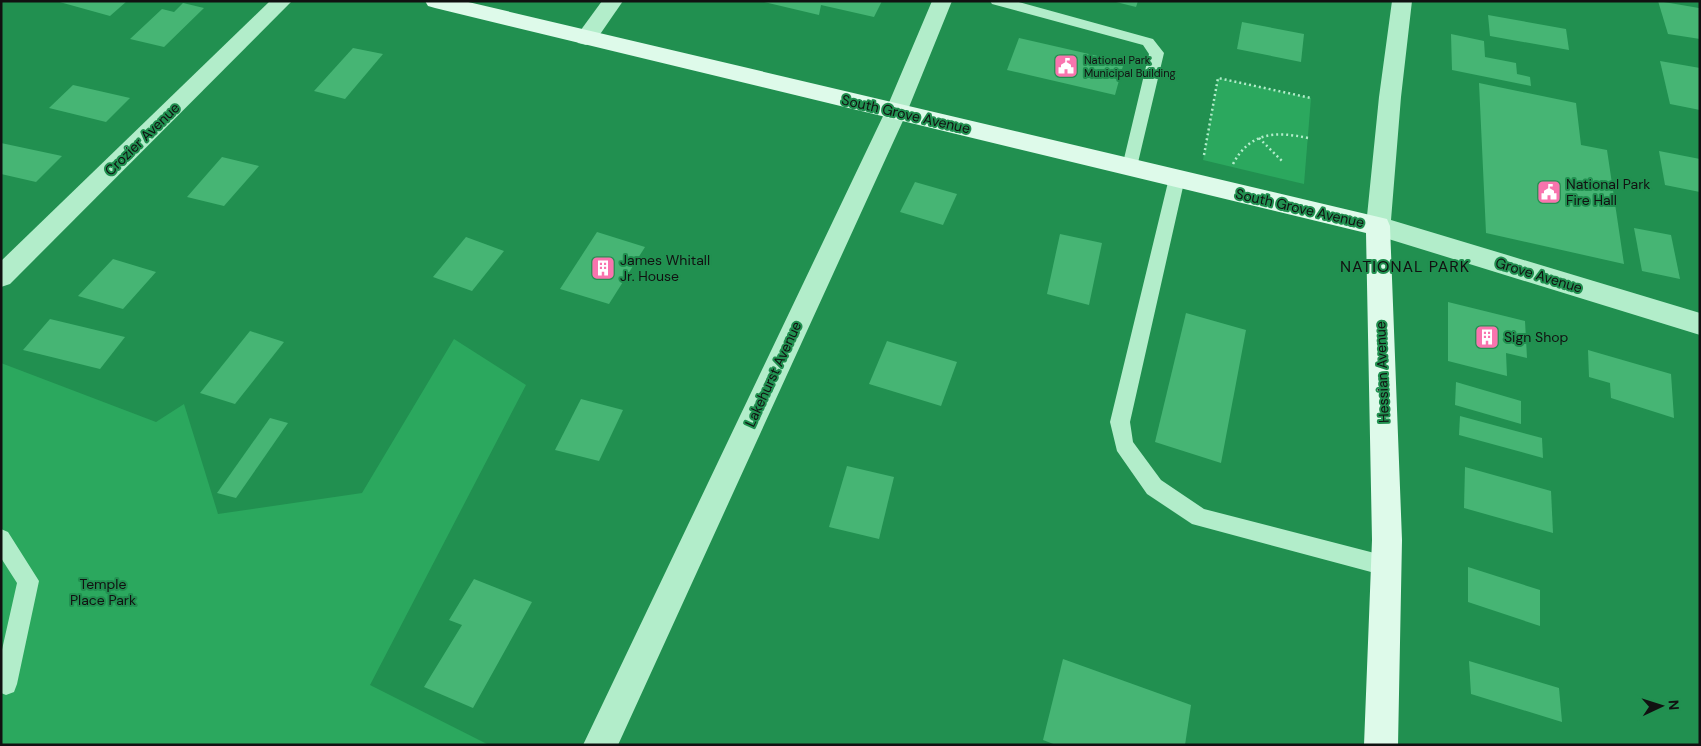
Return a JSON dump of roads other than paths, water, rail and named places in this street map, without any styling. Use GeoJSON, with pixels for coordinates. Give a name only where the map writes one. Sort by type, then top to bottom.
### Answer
{"type":"FeatureCollection","features":[{"type":"Feature","properties":{"kind":"main road","name":"South Grove Avenue"},"geometry":{"type":"LineString","coordinates":[[435,1],[1378,226]]}},
{"type":"Feature","properties":{"kind":"main road","name":"Hessian Avenue"},"geometry":{"type":"LineString","coordinates":[[1378,226],[1387,540],[1381,745]]}},
{"type":"Feature","properties":{"kind":"street","name":"Crozier Avenue"},"geometry":{"type":"LineString","coordinates":[[1,277],[282,1]]}},
{"type":"Feature","properties":{"kind":"street"},"geometry":{"type":"LineString","coordinates":[[586,38],[613,1]]}},
{"type":"Feature","properties":{"kind":"street","name":"Lakehurst Avenue"},"geometry":{"type":"LineString","coordinates":[[600,745],[896,112],[942,1]]}},
{"type":"Feature","properties":{"kind":"street","name":"Hessian Avenue"},"geometry":{"type":"LineString","coordinates":[[1378,226],[1390,97],[1402,1]]}},
{"type":"Feature","properties":{"kind":"street","name":"Grove Avenue"},"geometry":{"type":"LineString","coordinates":[[1378,226],[1700,324]]}},
{"type":"Feature","properties":{"kind":"lane"},"geometry":{"type":"LineString","coordinates":[[997,1],[1148,42],[1154,48],[1157,53],[1130,167]]}},
{"type":"Feature","properties":{"kind":"lane"},"geometry":{"type":"LineString","coordinates":[[1176,178],[1120,422],[1124,445],[1154,487],[1199,517],[1386,566]]}},
{"type":"Feature","properties":{"kind":"lane"},"geometry":{"type":"LineString","coordinates":[[1,539],[28,580],[6,684]]}},
{"type":"Feature","properties":{"kind":"place","name":"National Park Municipal Building"},"geometry":{"type":"Point","coordinates":[1066,66]}},
{"type":"Feature","properties":{"kind":"place","name":"National Park Fire Hall"},"geometry":{"type":"Point","coordinates":[1549,192]}},
{"type":"Feature","properties":{"kind":"place","name":"James Whitall Jr. House"},"geometry":{"type":"Point","coordinates":[603,268]}},
{"type":"Feature","properties":{"kind":"place","name":"Sign Shop"},"geometry":{"type":"Point","coordinates":[1487,337]}},
{"type":"Feature","properties":{"kind":"district","name":"NATIONAL PARK"},"geometry":{"type":"Point","coordinates":[1405,266]}},
{"type":"Feature","properties":{"kind":"park label","name":"Temple Place Park"},"geometry":{"type":"Point","coordinates":[103,592]}}]}
